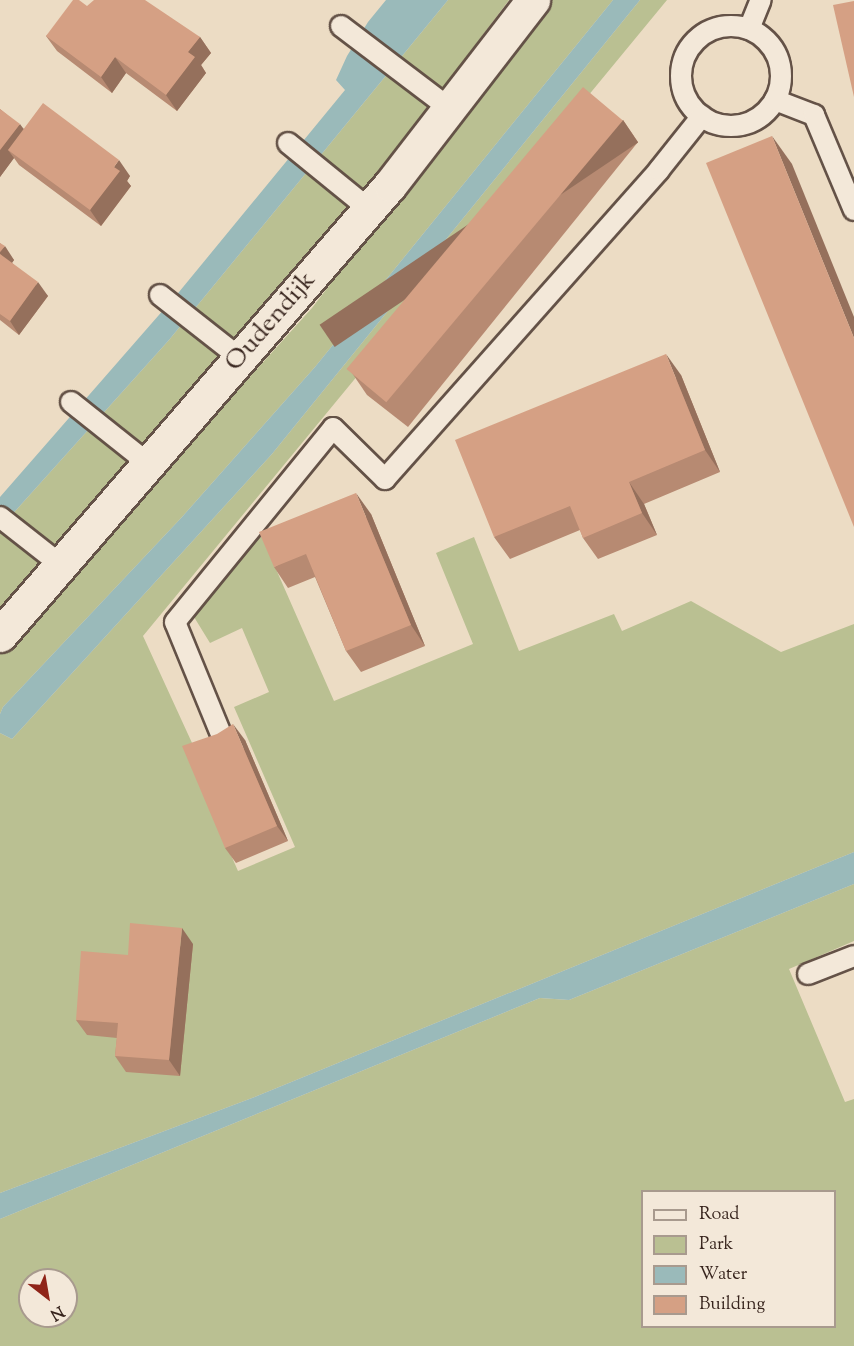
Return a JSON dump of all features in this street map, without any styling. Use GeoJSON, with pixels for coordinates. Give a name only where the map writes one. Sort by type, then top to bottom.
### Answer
{"type":"FeatureCollection","features":[{"type":"Feature","properties":{"kind":"street","name":"Oudendijk"},"geometry":{"type":"LineString","coordinates":[[0,635],[369,209],[533,0]]}},
{"type":"Feature","properties":{"kind":"lane"},"geometry":{"type":"LineString","coordinates":[[749,29],[761,0]]}},
{"type":"Feature","properties":{"kind":"lane"},"geometry":{"type":"LineString","coordinates":[[734,26],[749,29],[764,38],[775,51],[780,66],[780,83],[775,100],[765,113],[742,124],[717,124],[702,116],[690,105],[683,91],[681,75],[684,59],[691,45],[703,34],[717,27],[734,26]]}},
{"type":"Feature","properties":{"kind":"lane"},"geometry":{"type":"LineString","coordinates":[[341,27],[449,108]]}},
{"type":"Feature","properties":{"kind":"lane"},"geometry":{"type":"LineString","coordinates":[[775,100],[814,114],[854,210]]}},
{"type":"Feature","properties":{"kind":"lane"},"geometry":{"type":"LineString","coordinates":[[223,739],[175,622],[333,429],[386,479],[659,170],[702,116]]}},
{"type":"Feature","properties":{"kind":"lane"},"geometry":{"type":"LineString","coordinates":[[288,143],[369,209]]}},
{"type":"Feature","properties":{"kind":"lane"},"geometry":{"type":"LineString","coordinates":[[160,295],[240,358]]}},
{"type":"Feature","properties":{"kind":"lane"},"geometry":{"type":"LineString","coordinates":[[70,402],[112,433],[148,464]]}},
{"type":"Feature","properties":{"kind":"lane"},"geometry":{"type":"LineString","coordinates":[[0,517],[61,565]]}},
{"type":"Feature","properties":{"kind":"lane"},"geometry":{"type":"LineString","coordinates":[[808,974],[854,956]]}},
{"type":"Feature","properties":{"kind":"green space"},"geometry":{"type":"Polygon","coordinates":[[[448,0],[509,0],[359,200],[0,615],[0,528],[169,340],[448,0]]]}},
{"type":"Feature","properties":{"kind":"green space"},"geometry":{"type":"Polygon","coordinates":[[[548,0],[613,0],[315,367],[182,517],[3,707],[0,714],[0,653],[312,308],[548,0]]]}},
{"type":"Feature","properties":{"kind":"green space"},"geometry":{"type":"Polygon","coordinates":[[[640,0],[667,0],[143,636],[198,756],[190,762],[238,871],[295,847],[234,707],[269,692],[242,628],[210,643],[194,617],[261,535],[334,701],[473,644],[436,553],[474,537],[519,651],[614,614],[622,631],[691,601],[781,652],[854,624],[854,852],[257,1096],[0,1193],[0,733],[12,739],[272,454],[640,0]]]}},
{"type":"Feature","properties":{"kind":"green space"},"geometry":{"type":"Polygon","coordinates":[[[854,884],[854,941],[789,969],[845,1102],[854,1099],[854,1346],[0,1346],[0,1219],[540,998],[569,1000],[854,884]]]}},
{"type":"Feature","properties":{"kind":"water"},"geometry":{"type":"Polygon","coordinates":[[[386,0],[448,0],[169,340],[0,528],[0,497],[179,292],[345,90],[336,80],[347,56],[368,22],[386,0]]]}},
{"type":"Feature","properties":{"kind":"water"},"geometry":{"type":"Polygon","coordinates":[[[613,0],[640,0],[272,454],[12,739],[0,733],[0,714],[3,707],[182,517],[315,367],[613,0]]]}},
{"type":"Feature","properties":{"kind":"water"},"geometry":{"type":"Polygon","coordinates":[[[854,852],[854,884],[569,1000],[540,998],[0,1219],[0,1193],[257,1096],[854,852]]]}},
{"type":"Feature","properties":{"kind":"building"},"geometry":{"type":"Polygon","coordinates":[[[73,0],[79,0],[87,6],[94,0],[145,0],[200,37],[188,52],[195,57],[166,95],[115,57],[101,77],[46,36],[73,0]]]}},
{"type":"Feature","properties":{"kind":"building"},"geometry":{"type":"Polygon","coordinates":[[[854,1],[854,97],[833,5],[854,1]]]}},
{"type":"Feature","properties":{"kind":"building"},"geometry":{"type":"Polygon","coordinates":[[[583,87],[623,120],[386,402],[346,369],[583,87]]]}},
{"type":"Feature","properties":{"kind":"building"},"geometry":{"type":"Polygon","coordinates":[[[43,103],[119,160],[114,167],[120,171],[90,210],[8,150],[43,103]]]}},
{"type":"Feature","properties":{"kind":"building"},"geometry":{"type":"Polygon","coordinates":[[[0,109],[20,124],[0,150],[0,109]]]}},
{"type":"Feature","properties":{"kind":"building"},"geometry":{"type":"Polygon","coordinates":[[[772,136],[854,338],[854,527],[706,163],[772,136]]]}},
{"type":"Feature","properties":{"kind":"building"},"geometry":{"type":"Polygon","coordinates":[[[0,254],[38,282],[10,321],[0,314],[0,254]]]}},
{"type":"Feature","properties":{"kind":"building"},"geometry":{"type":"Polygon","coordinates":[[[666,354],[705,450],[629,482],[642,513],[583,538],[570,506],[494,537],[455,440],[666,354]]]}},
{"type":"Feature","properties":{"kind":"building"},"geometry":{"type":"Polygon","coordinates":[[[356,493],[411,625],[346,651],[306,554],[274,567],[259,532],[356,493]]]}},
{"type":"Feature","properties":{"kind":"building"},"geometry":{"type":"Polygon","coordinates":[[[233,724],[277,826],[225,848],[182,746],[217,734],[233,724]]]}},
{"type":"Feature","properties":{"kind":"building"},"geometry":{"type":"Polygon","coordinates":[[[130,923],[182,928],[169,1060],[115,1056],[118,1023],[76,1020],[81,951],[128,955],[130,923]]]}}]}
